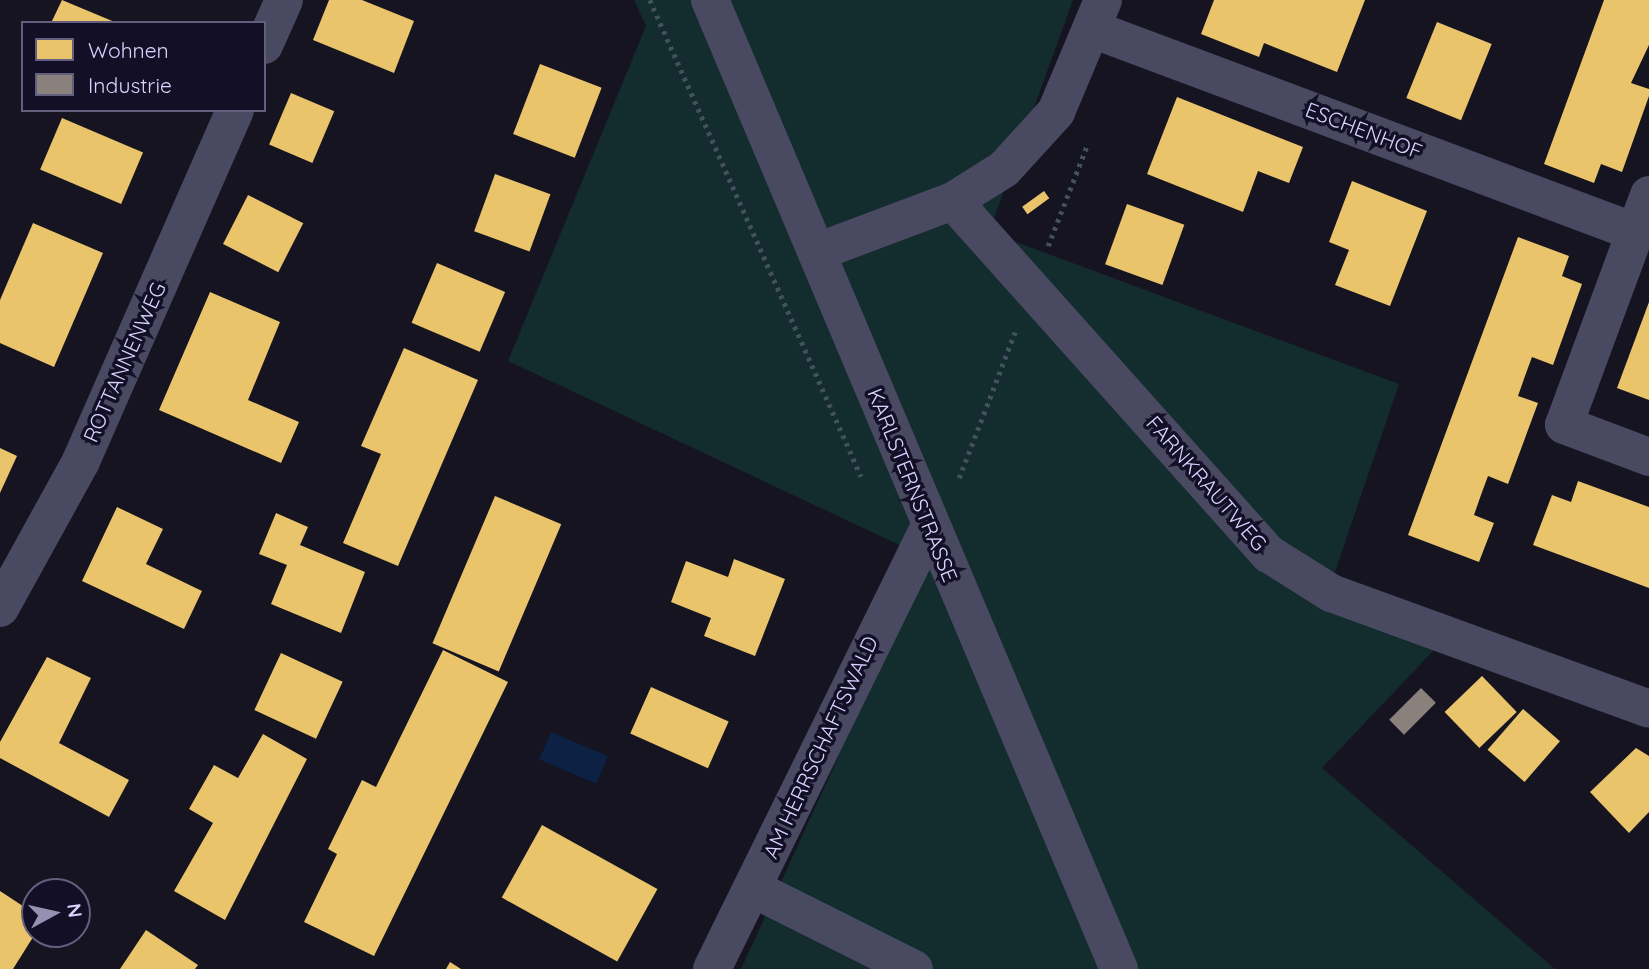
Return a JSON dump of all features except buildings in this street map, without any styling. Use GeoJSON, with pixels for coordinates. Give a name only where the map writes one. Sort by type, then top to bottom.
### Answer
{"type":"FeatureCollection","features":[{"type":"Feature","properties":{"kind":"street"},"geometry":{"type":"LineString","coordinates":[[266,40],[284,0]]}},
{"type":"Feature","properties":{"kind":"street","name":"KARLSTERNSTRASSE"},"geometry":{"type":"LineString","coordinates":[[710,0],[1119,969]]}},
{"type":"Feature","properties":{"kind":"street"},"geometry":{"type":"LineString","coordinates":[[817,252],[953,201],[1004,169],[1056,112],[1098,14]]}},
{"type":"Feature","properties":{"kind":"street","name":"ESCHENHOF"},"geometry":{"type":"LineString","coordinates":[[1098,14],[1635,232]]}},
{"type":"Feature","properties":{"kind":"street","name":"ROTTANNENWEG"},"geometry":{"type":"LineString","coordinates":[[0,608],[81,461],[234,112]]}},
{"type":"Feature","properties":{"kind":"street"},"geometry":{"type":"LineString","coordinates":[[1649,195],[1564,425],[1649,457]]}},
{"type":"Feature","properties":{"kind":"street","name":"FARNKRAUTWEG"},"geometry":{"type":"LineString","coordinates":[[953,201],[1269,554],[1331,593],[1649,709]]}},
{"type":"Feature","properties":{"kind":"street","name":"AM HERRSCHAFTSWALD"},"geometry":{"type":"LineString","coordinates":[[712,969],[930,526]]}},
{"type":"Feature","properties":{"kind":"street"},"geometry":{"type":"LineString","coordinates":[[752,888],[914,969]]}},
{"type":"Feature","properties":{"kind":"path"},"geometry":{"type":"LineString","coordinates":[[650,0],[864,482]]}},
{"type":"Feature","properties":{"kind":"green space"},"geometry":{"type":"Polygon","coordinates":[[[634,0],[1073,0],[989,232],[1399,384],[1323,607],[1434,650],[1322,768],[1555,969],[741,969],[837,760],[910,550],[508,361],[646,26],[634,0]]]}},
{"type":"Feature","properties":{"kind":"water"},"geometry":{"type":"Polygon","coordinates":[[[551,732],[608,756],[596,784],[539,760],[551,732]]]}}]}
